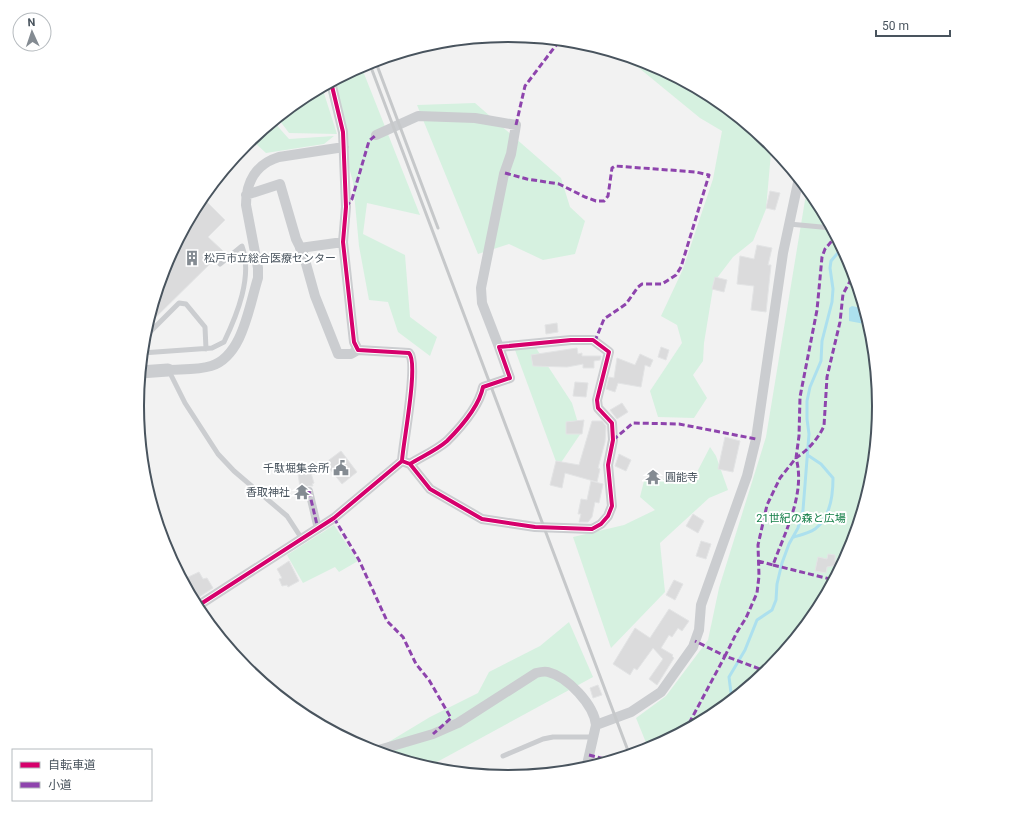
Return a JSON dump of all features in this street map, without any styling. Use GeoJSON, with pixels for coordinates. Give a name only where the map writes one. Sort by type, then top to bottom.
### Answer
{"type":"FeatureCollection","features":[{"type":"Feature","properties":{"kind":"street"},"geometry":{"type":"LineString","coordinates":[[332,88],[344,132],[346,207],[343,242],[354,342],[358,350]]}},
{"type":"Feature","properties":{"kind":"street"},"geometry":{"type":"LineString","coordinates":[[201,604],[318,529],[406,463],[446,442],[474,408],[481,397],[483,387],[510,378],[482,303],[481,288],[504,174],[511,154],[516,125],[443,116],[418,116],[376,135]]}},
{"type":"Feature","properties":{"kind":"street"},"geometry":{"type":"LineString","coordinates":[[145,372],[212,366],[227,357],[236,346],[258,278],[258,268],[246,205],[246,195],[252,176],[258,169],[270,160],[279,157],[344,148]]}},
{"type":"Feature","properties":{"kind":"street"},"geometry":{"type":"LineString","coordinates":[[246,195],[280,184],[315,296],[338,354],[351,354],[358,350],[409,353],[412,356],[410,399],[403,448],[406,463],[430,489],[482,519],[535,527],[592,530],[601,524],[608,516],[612,506],[608,465],[612,450],[612,423],[598,408],[597,400],[609,352],[593,340],[571,340],[499,347]]}},
{"type":"Feature","properties":{"kind":"street"},"geometry":{"type":"LineString","coordinates":[[596,725],[631,712],[661,692],[693,647],[699,630],[701,605],[746,476],[756,439],[788,224],[797,185]]}},
{"type":"Feature","properties":{"kind":"street"},"geometry":{"type":"LineString","coordinates":[[300,248],[343,242]]}},
{"type":"Feature","properties":{"kind":"street"},"geometry":{"type":"LineString","coordinates":[[309,491],[318,529]]}},
{"type":"Feature","properties":{"kind":"street"},"geometry":{"type":"LineString","coordinates":[[383,749],[433,734],[458,723],[536,673],[547,671],[565,679],[580,694],[595,718],[596,725],[587,762]]}},
{"type":"Feature","properties":{"kind":"lane"},"geometry":{"type":"LineString","coordinates":[[788,224],[826,227]]}},
{"type":"Feature","properties":{"kind":"lane"},"geometry":{"type":"LineString","coordinates":[[148,353],[212,348],[224,342],[246,279],[247,267],[242,246],[220,264]]}},
{"type":"Feature","properties":{"kind":"lane"},"geometry":{"type":"LineString","coordinates":[[152,329],[179,303],[186,304],[205,327],[206,348]]}},
{"type":"Feature","properties":{"kind":"lane"},"geometry":{"type":"LineString","coordinates":[[168,370],[185,403],[218,454],[234,471],[287,516],[302,539]]}},
{"type":"Feature","properties":{"kind":"lane"},"geometry":{"type":"LineString","coordinates":[[503,756],[543,739],[553,737],[593,737]]}},
{"type":"Feature","properties":{"kind":"green space"},"geometry":{"type":"Polygon","coordinates":[[[619,59],[669,80],[711,103],[748,132],[771,154],[766,209],[753,241],[733,257],[714,282],[704,343],[703,361],[693,375],[707,398],[694,418],[658,417],[650,391],[682,343],[677,325],[661,316],[683,269],[713,179],[722,131],[700,118],[639,68],[619,59]]]}},
{"type":"Feature","properties":{"kind":"green space"},"geometry":{"type":"Polygon","coordinates":[[[364,72],[420,215],[367,203],[363,234],[405,255],[410,317],[437,337],[430,356],[398,332],[388,302],[369,300],[359,246],[353,182],[327,90],[364,72]]]}},
{"type":"Feature","properties":{"kind":"green space"},"geometry":{"type":"Polygon","coordinates":[[[324,92],[337,134],[289,133],[280,122],[305,103],[324,92]]]}},
{"type":"Feature","properties":{"kind":"green space"},"geometry":{"type":"Polygon","coordinates":[[[475,103],[561,178],[570,207],[585,221],[575,254],[543,260],[509,244],[478,254],[417,105],[475,103]]]}},
{"type":"Feature","properties":{"kind":"green space"},"geometry":{"type":"Polygon","coordinates":[[[276,125],[289,139],[334,136],[324,144],[266,153],[256,144],[276,125]]]}},
{"type":"Feature","properties":{"kind":"green space","name":"21世紀の森と広場"},"geometry":{"type":"Polygon","coordinates":[[[806,197],[824,224],[845,267],[860,312],[865,335],[872,383],[872,430],[860,501],[845,546],[824,589],[811,609],[782,647],[748,681],[711,710],[669,733],[646,743],[636,718],[666,696],[708,640],[719,588],[766,437],[806,197]]]}},
{"type":"Feature","properties":{"kind":"green space"},"geometry":{"type":"Polygon","coordinates":[[[536,348],[572,403],[581,433],[558,467],[515,350],[536,348]]]}},
{"type":"Feature","properties":{"kind":"green space"},"geometry":{"type":"Polygon","coordinates":[[[710,447],[716,456],[728,490],[709,498],[660,543],[665,592],[611,648],[573,537],[624,525],[655,510],[640,497],[644,481],[695,476],[710,447]]]}},
{"type":"Feature","properties":{"kind":"green space"},"geometry":{"type":"Polygon","coordinates":[[[334,525],[358,561],[339,572],[335,567],[303,583],[287,555],[334,525]]]}},
{"type":"Feature","properties":{"kind":"green space"},"geometry":{"type":"Polygon","coordinates":[[[569,622],[593,677],[434,763],[414,759],[380,747],[430,717],[478,693],[489,672],[540,646],[569,622]]]}},
{"type":"Feature","properties":{"kind":"water"},"geometry":{"type":"Polygon","coordinates":[[[852,306],[859,308],[863,324],[849,321],[849,308],[852,306]]]}},
{"type":"Feature","properties":{"kind":"building"},"geometry":{"type":"Polygon","coordinates":[[[770,191],[780,193],[775,210],[766,208],[770,191]]]}},
{"type":"Feature","properties":{"kind":"building","name":"松戸市立総合医療センター"},"geometry":{"type":"Polygon","coordinates":[[[207,202],[225,220],[208,237],[223,251],[155,319],[171,267],[192,224],[207,202]]]}},
{"type":"Feature","properties":{"kind":"building"},"geometry":{"type":"Polygon","coordinates":[[[757,245],[772,248],[768,265],[771,265],[766,312],[751,310],[754,286],[737,284],[740,256],[754,259],[757,245]]]}},
{"type":"Feature","properties":{"kind":"building"},"geometry":{"type":"Polygon","coordinates":[[[715,277],[727,280],[724,292],[712,289],[715,277]]]}},
{"type":"Feature","properties":{"kind":"building"},"geometry":{"type":"Polygon","coordinates":[[[557,323],[558,332],[546,334],[545,325],[557,323]]]}},
{"type":"Feature","properties":{"kind":"building"},"geometry":{"type":"Polygon","coordinates":[[[661,347],[669,350],[666,360],[658,357],[661,347]]]}},
{"type":"Feature","properties":{"kind":"building"},"geometry":{"type":"Polygon","coordinates":[[[577,348],[578,354],[582,353],[582,356],[601,356],[600,360],[594,361],[594,368],[583,368],[583,364],[567,367],[533,366],[531,355],[577,348]]]}},
{"type":"Feature","properties":{"kind":"building"},"geometry":{"type":"Polygon","coordinates":[[[640,354],[653,360],[650,367],[645,365],[641,387],[618,383],[615,392],[606,389],[609,377],[614,378],[617,358],[635,365],[640,354]]]}},
{"type":"Feature","properties":{"kind":"building"},"geometry":{"type":"Polygon","coordinates":[[[575,382],[588,383],[586,397],[573,396],[575,382]]]}},
{"type":"Feature","properties":{"kind":"building"},"geometry":{"type":"Polygon","coordinates":[[[622,403],[628,412],[617,419],[610,410],[622,403]]]}},
{"type":"Feature","properties":{"kind":"building"},"geometry":{"type":"Polygon","coordinates":[[[584,420],[582,434],[566,434],[566,422],[584,420]]]}},
{"type":"Feature","properties":{"kind":"building"},"geometry":{"type":"Polygon","coordinates":[[[592,421],[602,421],[606,426],[605,442],[598,468],[600,469],[597,482],[565,473],[562,488],[550,485],[556,461],[579,465],[592,421]]]}},
{"type":"Feature","properties":{"kind":"building"},"geometry":{"type":"Polygon","coordinates":[[[725,437],[740,441],[733,472],[718,469],[725,437]]]}},
{"type":"Feature","properties":{"kind":"building","name":"千駄堀集会所"},"geometry":{"type":"Polygon","coordinates":[[[341,451],[357,472],[342,484],[325,463],[341,451]]]}},
{"type":"Feature","properties":{"kind":"building"},"geometry":{"type":"Polygon","coordinates":[[[619,454],[631,460],[626,471],[615,466],[619,454]]]}},
{"type":"Feature","properties":{"kind":"building"},"geometry":{"type":"Polygon","coordinates":[[[306,464],[314,483],[312,484],[313,486],[304,488],[300,487],[297,467],[306,464]]]}},
{"type":"Feature","properties":{"kind":"building"},"geometry":{"type":"Polygon","coordinates":[[[591,481],[603,484],[599,503],[595,502],[592,517],[588,522],[579,522],[581,514],[578,514],[581,499],[587,500],[591,481]]]}},
{"type":"Feature","properties":{"kind":"building"},"geometry":{"type":"Polygon","coordinates":[[[693,514],[704,521],[698,533],[686,526],[693,514]]]}},
{"type":"Feature","properties":{"kind":"building"},"geometry":{"type":"Polygon","coordinates":[[[701,541],[711,544],[706,559],[696,556],[701,541]]]}},
{"type":"Feature","properties":{"kind":"building"},"geometry":{"type":"Polygon","coordinates":[[[828,554],[835,555],[835,561],[838,562],[836,565],[827,567],[826,573],[815,571],[818,557],[827,559],[828,554]]]}},
{"type":"Feature","properties":{"kind":"building"},"geometry":{"type":"Polygon","coordinates":[[[289,561],[299,581],[288,587],[287,585],[282,586],[279,579],[282,578],[277,569],[289,561]]]}},
{"type":"Feature","properties":{"kind":"building"},"geometry":{"type":"Polygon","coordinates":[[[199,572],[203,579],[207,578],[213,588],[198,598],[186,578],[199,572]]]}},
{"type":"Feature","properties":{"kind":"building"},"geometry":{"type":"Polygon","coordinates":[[[674,580],[683,584],[675,600],[666,595],[674,580]]]}},
{"type":"Feature","properties":{"kind":"building"},"geometry":{"type":"Polygon","coordinates":[[[669,609],[689,621],[682,631],[678,628],[672,637],[669,635],[661,648],[673,655],[672,656],[674,658],[657,685],[649,679],[663,659],[653,648],[637,670],[634,668],[630,675],[613,664],[635,628],[650,638],[669,609]]]}},
{"type":"Feature","properties":{"kind":"building"},"geometry":{"type":"Polygon","coordinates":[[[598,685],[602,695],[593,698],[590,688],[598,685]]]}},
{"type":"Feature","properties":{"kind":"waterway"},"geometry":{"type":"LineString","coordinates":[[731,695],[729,677],[745,650],[757,620],[772,610],[776,600],[777,584],[782,563],[789,544],[798,528],[803,510],[809,434],[807,401],[810,387],[821,361],[822,341],[832,302],[833,289],[830,268],[831,261],[838,252]]}},
{"type":"Feature","properties":{"kind":"waterway"},"geometry":{"type":"LineString","coordinates":[[794,537],[815,529],[824,519],[830,506],[833,478],[821,464],[809,456]]}},
{"type":"Feature","properties":{"kind":"railway"},"geometry":{"type":"LineString","coordinates":[[377,67],[438,228]]}},
{"type":"Feature","properties":{"kind":"railway"},"geometry":{"type":"LineString","coordinates":[[372,69],[628,751]]}},
{"type":"Feature","properties":{"kind":"marked path"},"geometry":{"type":"LineString","coordinates":[[516,125],[525,86],[556,45]]}},
{"type":"Feature","properties":{"kind":"marked path"},"geometry":{"type":"LineString","coordinates":[[346,207],[352,199],[369,141],[376,135]]}},
{"type":"Feature","properties":{"kind":"marked path"},"geometry":{"type":"LineString","coordinates":[[505,173],[527,179],[559,184],[596,201],[604,201],[608,196],[612,168],[615,166],[696,172],[709,175],[681,267],[676,275],[662,284],[642,284],[638,287],[626,304],[604,319],[595,341]]}},
{"type":"Feature","properties":{"kind":"marked path"},"geometry":{"type":"LineString","coordinates":[[760,669],[725,656],[746,618],[757,593],[759,576],[758,545],[767,505],[780,478],[796,458],[799,436],[800,397],[817,310],[822,257],[825,249],[832,240]]}},
{"type":"Feature","properties":{"kind":"marked path"},"geometry":{"type":"LineString","coordinates":[[758,561],[773,565],[793,512],[796,499],[798,485],[796,458],[812,444],[824,426],[827,377],[840,322],[843,294],[850,281]]}},
{"type":"Feature","properties":{"kind":"marked path"},"geometry":{"type":"LineString","coordinates":[[613,440],[633,423],[679,424],[756,439]]}},
{"type":"Feature","properties":{"kind":"marked path"},"geometry":{"type":"LineString","coordinates":[[309,491],[318,529]]}},
{"type":"Feature","properties":{"kind":"marked path"},"geometry":{"type":"LineString","coordinates":[[334,518],[359,560],[387,621],[403,637],[416,664],[429,680],[451,718],[433,734]]}},
{"type":"Feature","properties":{"kind":"marked path"},"geometry":{"type":"LineString","coordinates":[[773,565],[829,579]]}},
{"type":"Feature","properties":{"kind":"marked path"},"geometry":{"type":"LineString","coordinates":[[690,722],[725,656],[695,641]]}},
{"type":"Feature","properties":{"kind":"marked path"},"geometry":{"type":"LineString","coordinates":[[589,755],[603,759]]}},
{"type":"Feature","properties":{"kind":"cycle path"},"geometry":{"type":"LineString","coordinates":[[201,604],[334,518],[402,461],[410,404],[412,360],[409,353],[358,350],[354,342],[343,242],[346,207],[343,132],[332,88]]}},
{"type":"Feature","properties":{"kind":"cycle path"},"geometry":{"type":"LineString","coordinates":[[402,461],[410,464],[430,489],[482,519],[535,527],[592,529],[601,524],[608,516],[612,506],[608,465],[613,440],[612,423],[598,408],[597,400],[609,352],[593,340],[571,340],[499,347],[510,378],[483,387],[474,409],[447,441],[410,464]]}},
{"type":"Feature","properties":{"kind":"place","name":"松戸市立総合医療センター"},"geometry":{"type":"Point","coordinates":[192,258]}},
{"type":"Feature","properties":{"kind":"place","name":"千駄堀集会所"},"geometry":{"type":"Point","coordinates":[341,468]}},
{"type":"Feature","properties":{"kind":"place","name":"圓能寺"},"geometry":{"type":"Point","coordinates":[653,477]}},
{"type":"Feature","properties":{"kind":"place","name":"香取神社"},"geometry":{"type":"Point","coordinates":[302,492]}}]}
